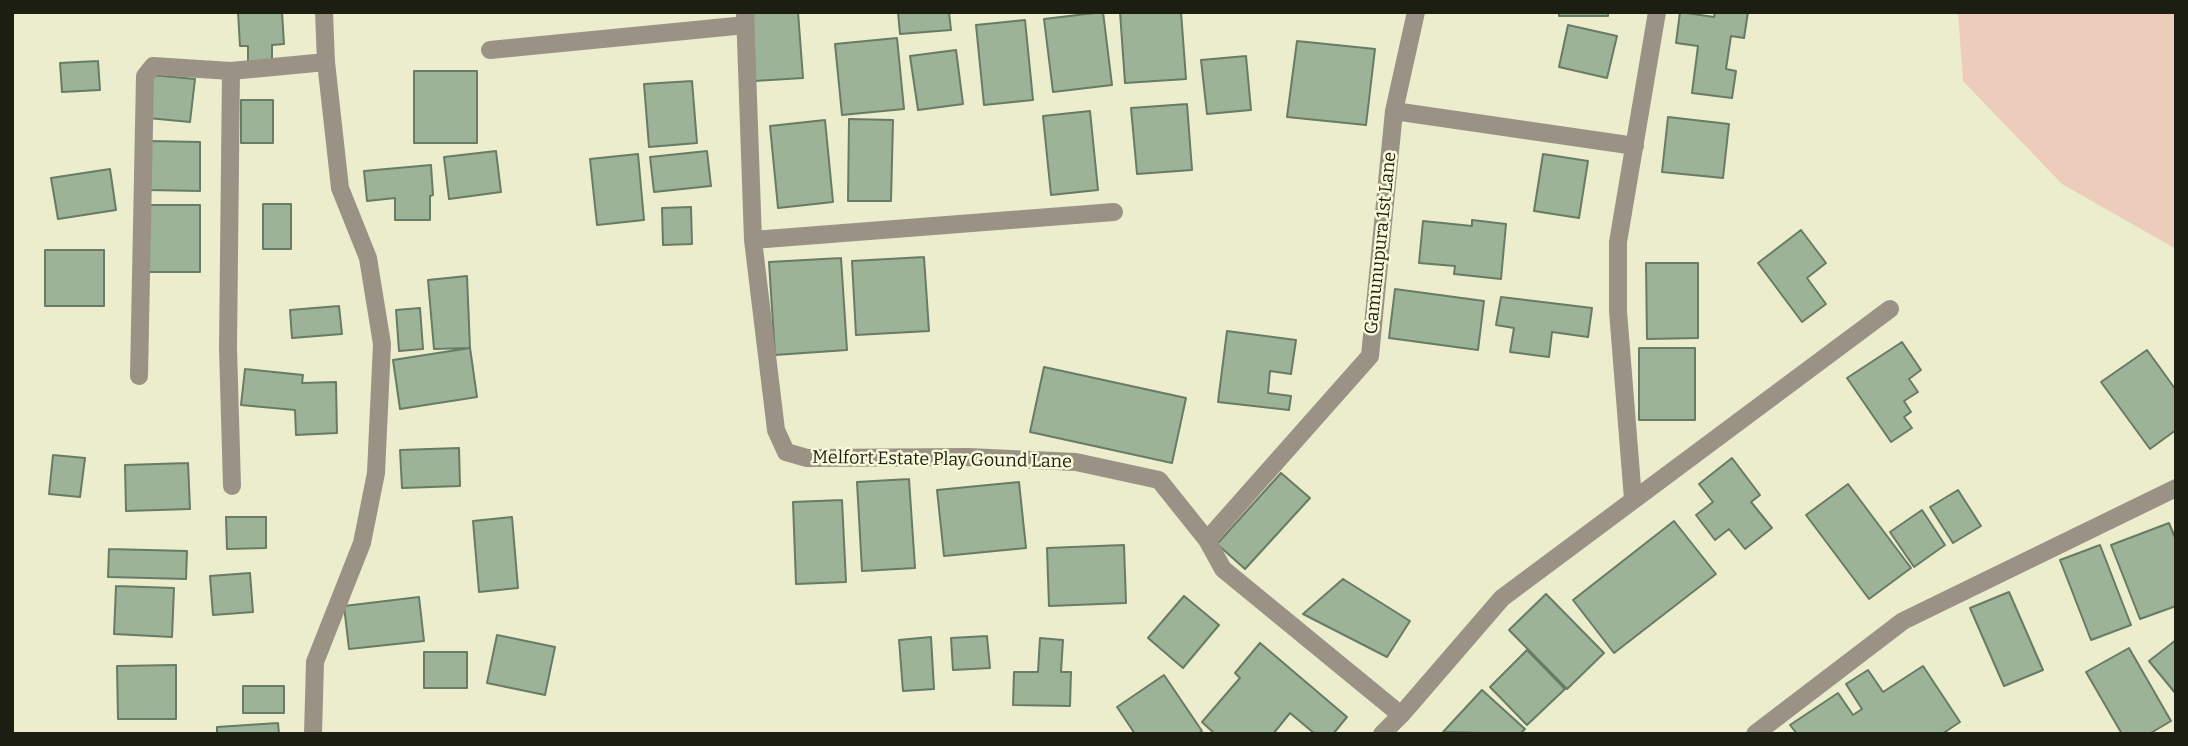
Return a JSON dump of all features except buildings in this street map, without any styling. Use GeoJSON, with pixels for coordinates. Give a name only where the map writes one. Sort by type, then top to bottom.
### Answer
{"type":"FeatureCollection","features":[{"type":"Feature","properties":{"kind":"street"},"geometry":{"type":"LineString","coordinates":[[313,734],[315,662],[362,543],[376,473],[382,344],[368,258],[340,188],[326,62],[324,12]]}},
{"type":"Feature","properties":{"kind":"street","name":"Gamunupura 1st Lane"},"geometry":{"type":"LineString","coordinates":[[1206,540],[1370,356],[1394,111],[1416,12]]}},
{"type":"Feature","properties":{"kind":"street"},"geometry":{"type":"LineString","coordinates":[[1633,499],[1618,311],[1618,242],[1657,12]]}},
{"type":"Feature","properties":{"kind":"street"},"geometry":{"type":"LineString","coordinates":[[490,50],[746,19]]}},
{"type":"Feature","properties":{"kind":"street","name":"Melfort Estate Play Gound Lane"},"geometry":{"type":"LineString","coordinates":[[746,19],[753,240],[776,430],[786,452],[807,458],[968,457],[1076,462],[1159,480],[1206,540],[1223,569],[1401,715]]}},
{"type":"Feature","properties":{"kind":"street"},"geometry":{"type":"LineString","coordinates":[[139,376],[145,76],[153,66],[230,71],[326,62]]}},
{"type":"Feature","properties":{"kind":"street"},"geometry":{"type":"LineString","coordinates":[[230,71],[228,348],[232,486]]}},
{"type":"Feature","properties":{"kind":"street"},"geometry":{"type":"LineString","coordinates":[[1394,111],[1634,146]]}},
{"type":"Feature","properties":{"kind":"street"},"geometry":{"type":"LineString","coordinates":[[753,240],[1114,212]]}},
{"type":"Feature","properties":{"kind":"street"},"geometry":{"type":"LineString","coordinates":[[1382,734],[1502,598],[1889,309]]}},
{"type":"Feature","properties":{"kind":"street"},"geometry":{"type":"LineString","coordinates":[[1755,734],[1903,621],[2176,488]]}},
{"type":"Feature","properties":{"kind":"shaded area"},"geometry":{"type":"Polygon","coordinates":[[[1958,12],[2176,12],[2176,249],[2062,184],[1963,81],[1958,12]]]}}]}
